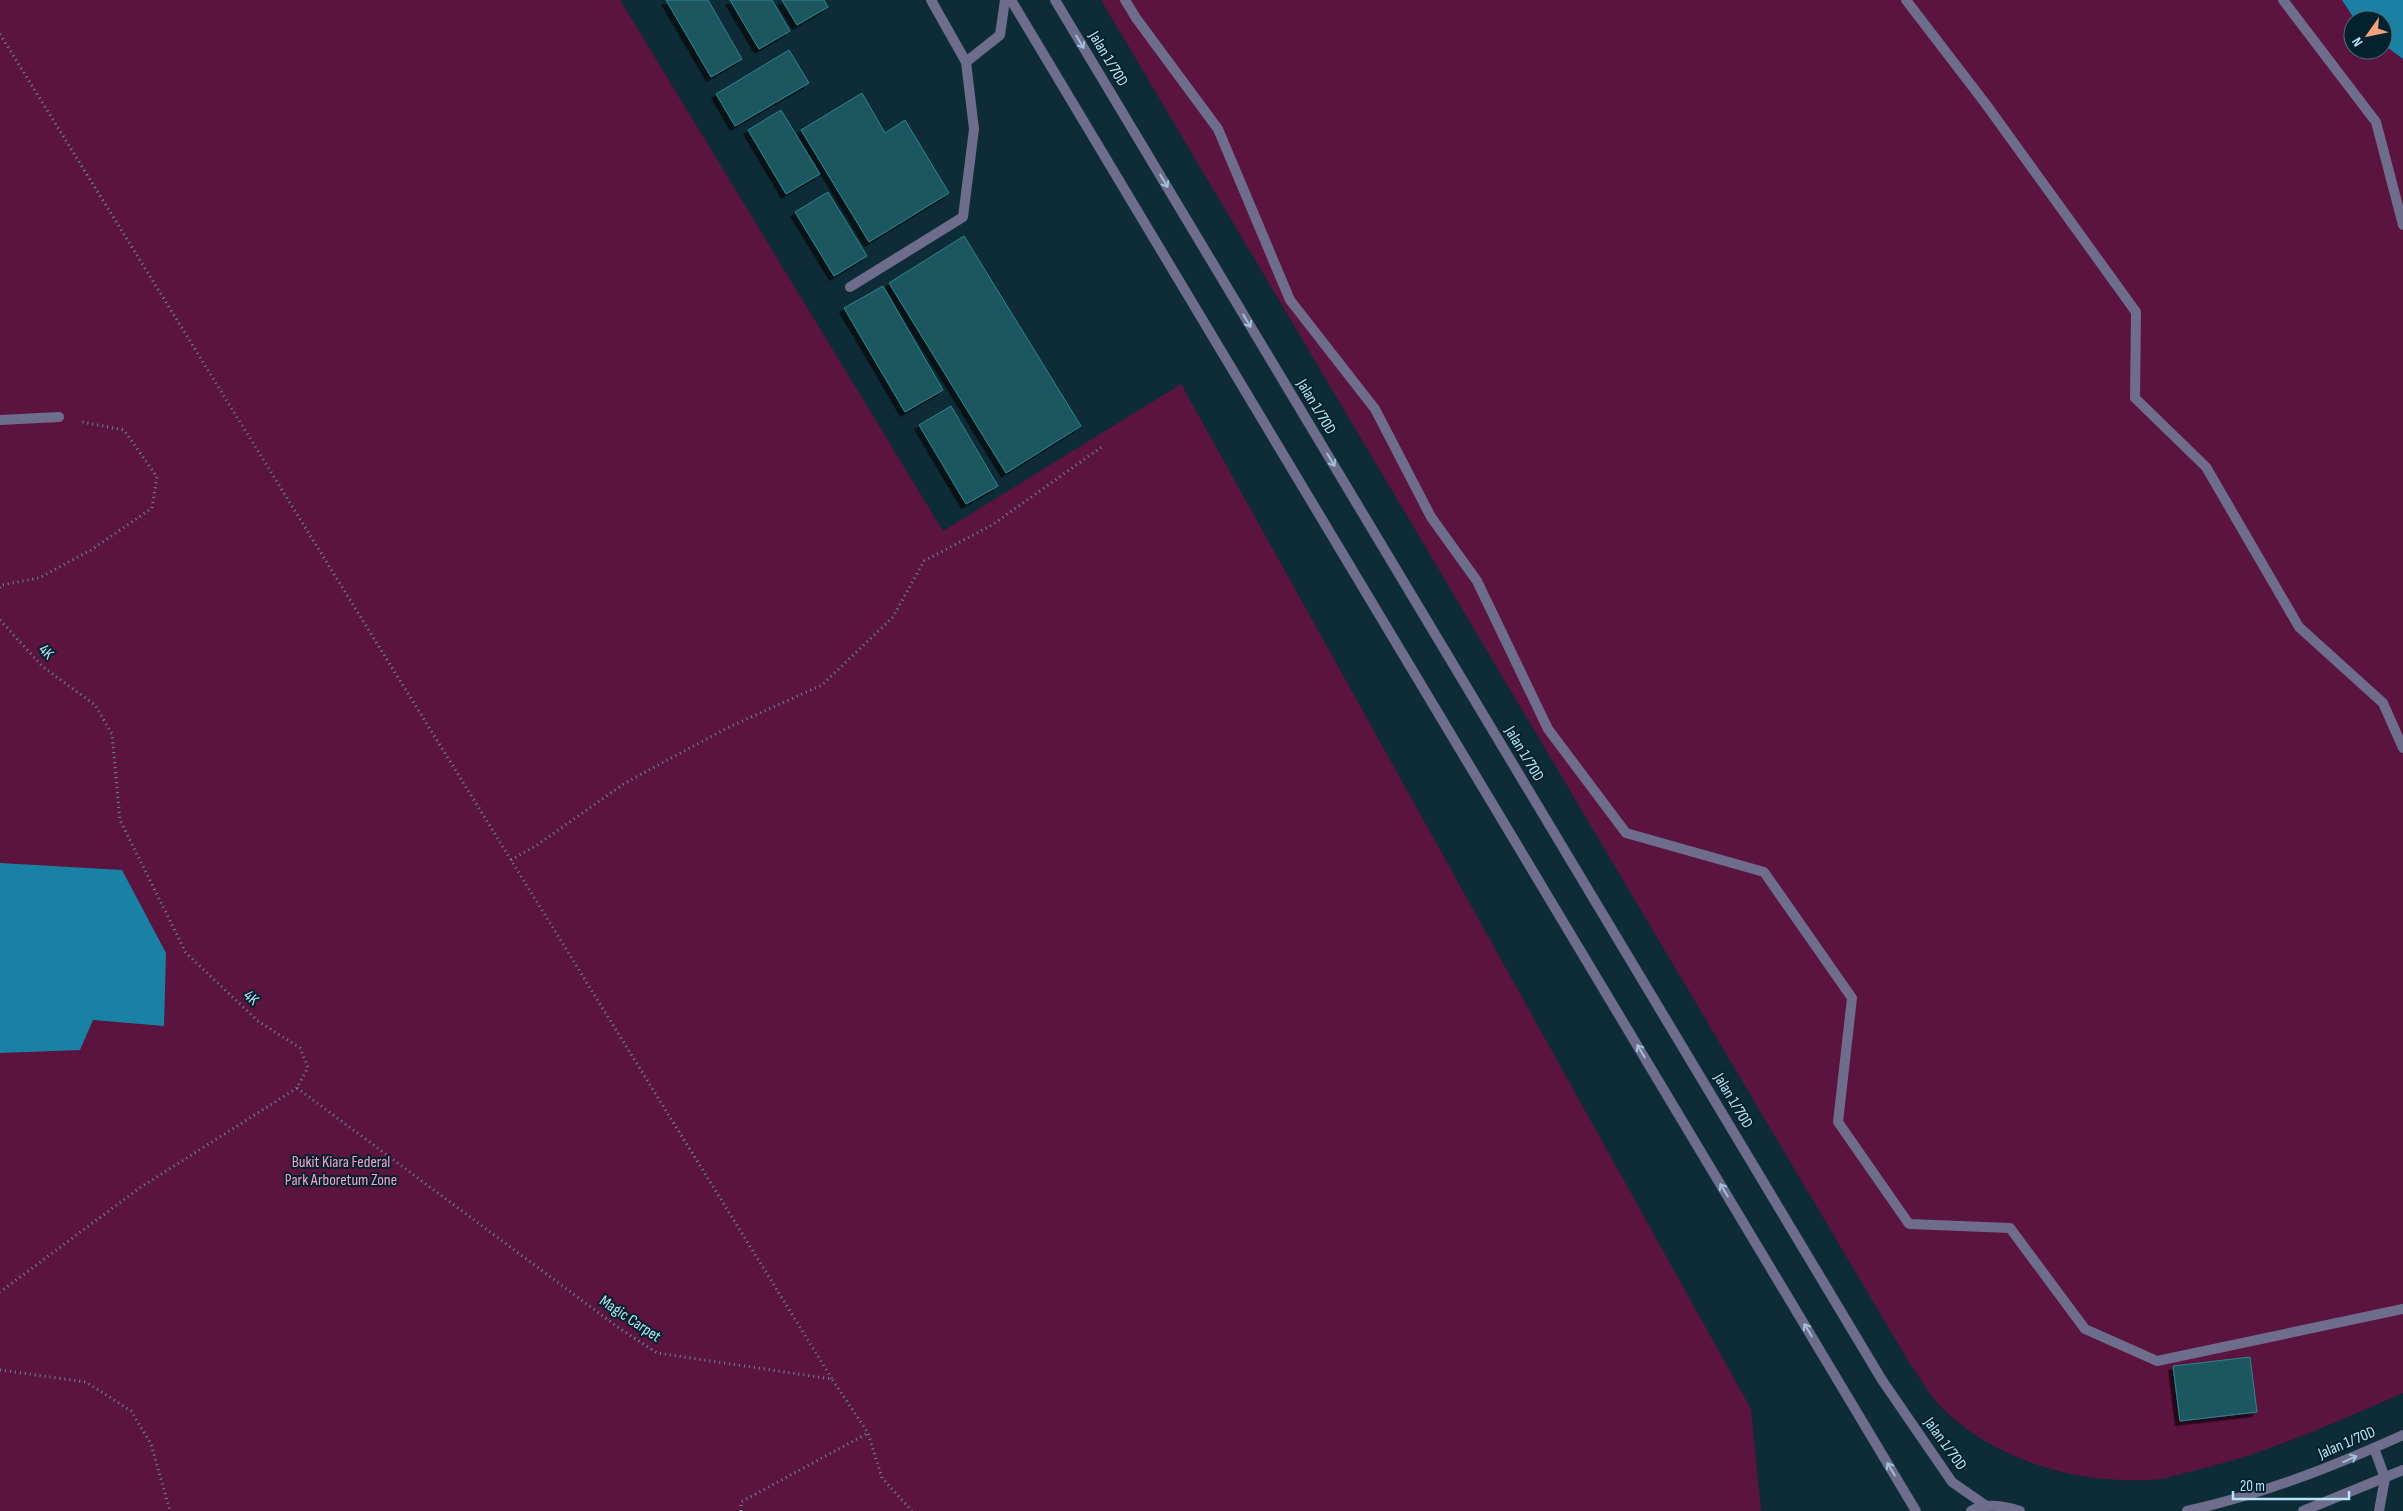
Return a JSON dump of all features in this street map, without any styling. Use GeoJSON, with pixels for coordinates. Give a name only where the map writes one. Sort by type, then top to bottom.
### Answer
{"type":"FeatureCollection","features":[{"type":"Feature","properties":{"kind":"street"},"geometry":{"type":"LineString","coordinates":[[850,287],[963,216],[974,129],[966,62],[931,0]]}},
{"type":"Feature","properties":{"kind":"street"},"geometry":{"type":"LineString","coordinates":[[966,62],[1000,35],[1005,0]]}},
{"type":"Feature","properties":{"kind":"street"},"geometry":{"type":"LineString","coordinates":[[1011,0],[1916,1511]]}},
{"type":"Feature","properties":{"kind":"street","name":"Jalan 1/70D"},"geometry":{"type":"LineString","coordinates":[[1055,0],[1882,1380],[1952,1482],[1988,1506]]}},
{"type":"Feature","properties":{"kind":"street"},"geometry":{"type":"LineString","coordinates":[[1125,0],[1136,18],[1218,129],[1290,300],[1375,409],[1431,517],[1477,581],[1548,729],[1626,833],[1764,872],[1852,998],[1838,1122],[1909,1224],[2010,1228],[2085,1329],[2157,1361],[2403,1308]]}},
{"type":"Feature","properties":{"kind":"street"},"geometry":{"type":"LineString","coordinates":[[1906,0],[1985,103],[2136,312],[2135,398],[2206,467],[2299,627],[2383,703],[2403,748]]}},
{"type":"Feature","properties":{"kind":"street"},"geometry":{"type":"LineString","coordinates":[[2283,0],[2376,122],[2403,225]]}},
{"type":"Feature","properties":{"kind":"street"},"geometry":{"type":"LineString","coordinates":[[0,420],[59,417]]}},
{"type":"Feature","properties":{"kind":"street","name":"Jalan 1/70D"},"geometry":{"type":"LineString","coordinates":[[2187,1511],[2326,1470],[2403,1435]]}},
{"type":"Feature","properties":{"kind":"street"},"geometry":{"type":"LineString","coordinates":[[2374,1448],[2385,1478],[2379,1511]]}},
{"type":"Feature","properties":{"kind":"street"},"geometry":{"type":"LineString","coordinates":[[2303,1511],[2403,1470]]}},
{"type":"Feature","properties":{"kind":"street"},"geometry":{"type":"LineString","coordinates":[[1971,1511],[2000,1505],[2020,1511]]}},
{"type":"Feature","properties":{"kind":"path"},"geometry":{"type":"LineString","coordinates":[[0,34],[832,1379],[868,1433],[882,1478],[912,1511]]}},
{"type":"Feature","properties":{"kind":"path"},"geometry":{"type":"LineString","coordinates":[[0,586],[39,578],[91,550],[152,508],[157,477],[124,430],[59,417]]}},
{"type":"Feature","properties":{"kind":"path"},"geometry":{"type":"LineString","coordinates":[[512,860],[537,845],[624,783],[727,728],[822,685],[893,617],[924,561],[992,525],[1103,446]]}},
{"type":"Feature","properties":{"kind":"path","name":"4K"},"geometry":{"type":"LineString","coordinates":[[0,620],[43,667],[95,705],[112,734],[120,820],[186,953],[258,1021],[300,1048],[308,1067],[297,1088]]}},
{"type":"Feature","properties":{"kind":"path"},"geometry":{"type":"LineString","coordinates":[[0,1292],[141,1186],[297,1088]]}},
{"type":"Feature","properties":{"kind":"path","name":"Magic Carpet"},"geometry":{"type":"LineString","coordinates":[[297,1088],[619,1328],[657,1353],[832,1379]]}},
{"type":"Feature","properties":{"kind":"path"},"geometry":{"type":"LineString","coordinates":[[0,1370],[86,1382],[131,1411],[151,1444],[170,1511]]}},
{"type":"Feature","properties":{"kind":"path"},"geometry":{"type":"LineString","coordinates":[[741,1511],[741,1502],[868,1433]]}},
{"type":"Feature","properties":{"kind":"green space","name":"Bukit Kiara Federal Park Arboretum Zone"},"geometry":{"type":"Polygon","coordinates":[[[0,0],[620,0],[943,531],[1181,384],[1751,1409],[1761,1511],[0,1511],[0,0]]]}},
{"type":"Feature","properties":{"kind":"green space"},"geometry":{"type":"Polygon","coordinates":[[[1101,0],[2403,0],[2403,1393],[2273,1447],[2220,1464],[2154,1480],[2093,1478],[2066,1473],[2014,1456],[1966,1428],[1945,1411],[1930,1394],[1909,1362],[1101,0]]]}},
{"type":"Feature","properties":{"kind":"water"},"geometry":{"type":"Polygon","coordinates":[[[2342,0],[2403,0],[2403,59],[2393,52],[2393,10],[2348,10],[2342,0]]]}},
{"type":"Feature","properties":{"kind":"water"},"geometry":{"type":"Polygon","coordinates":[[[0,863],[122,870],[166,953],[164,1026],[93,1020],[80,1050],[0,1053],[0,863]]]}},
{"type":"Feature","properties":{"kind":"building"},"geometry":{"type":"Polygon","coordinates":[[[666,0],[708,0],[742,59],[711,77],[666,0]]]}},
{"type":"Feature","properties":{"kind":"building"},"geometry":{"type":"Polygon","coordinates":[[[730,0],[772,0],[790,31],[759,49],[730,0]]]}},
{"type":"Feature","properties":{"kind":"building"},"geometry":{"type":"Polygon","coordinates":[[[782,0],[824,0],[828,7],[797,25],[782,0]]]}},
{"type":"Feature","properties":{"kind":"building"},"geometry":{"type":"Polygon","coordinates":[[[789,50],[809,83],[735,126],[716,94],[789,50]]]}},
{"type":"Feature","properties":{"kind":"building"},"geometry":{"type":"Polygon","coordinates":[[[862,93],[885,133],[905,120],[949,193],[869,242],[801,130],[862,93]]]}},
{"type":"Feature","properties":{"kind":"building"},"geometry":{"type":"Polygon","coordinates":[[[781,110],[820,174],[786,194],[748,130],[781,110]]]}},
{"type":"Feature","properties":{"kind":"building"},"geometry":{"type":"Polygon","coordinates":[[[828,192],[867,256],[834,276],[795,212],[828,192]]]}},
{"type":"Feature","properties":{"kind":"building"},"geometry":{"type":"Polygon","coordinates":[[[964,236],[1081,426],[1006,473],[889,283],[964,236]]]}},
{"type":"Feature","properties":{"kind":"building"},"geometry":{"type":"Polygon","coordinates":[[[883,286],[943,390],[905,412],[844,308],[883,286]]]}},
{"type":"Feature","properties":{"kind":"building"},"geometry":{"type":"Polygon","coordinates":[[[951,406],[998,486],[966,504],[919,425],[951,406]]]}},
{"type":"Feature","properties":{"kind":"building"},"geometry":{"type":"Polygon","coordinates":[[[2250,1357],[2257,1412],[2180,1421],[2173,1366],[2250,1357]]]}}]}
